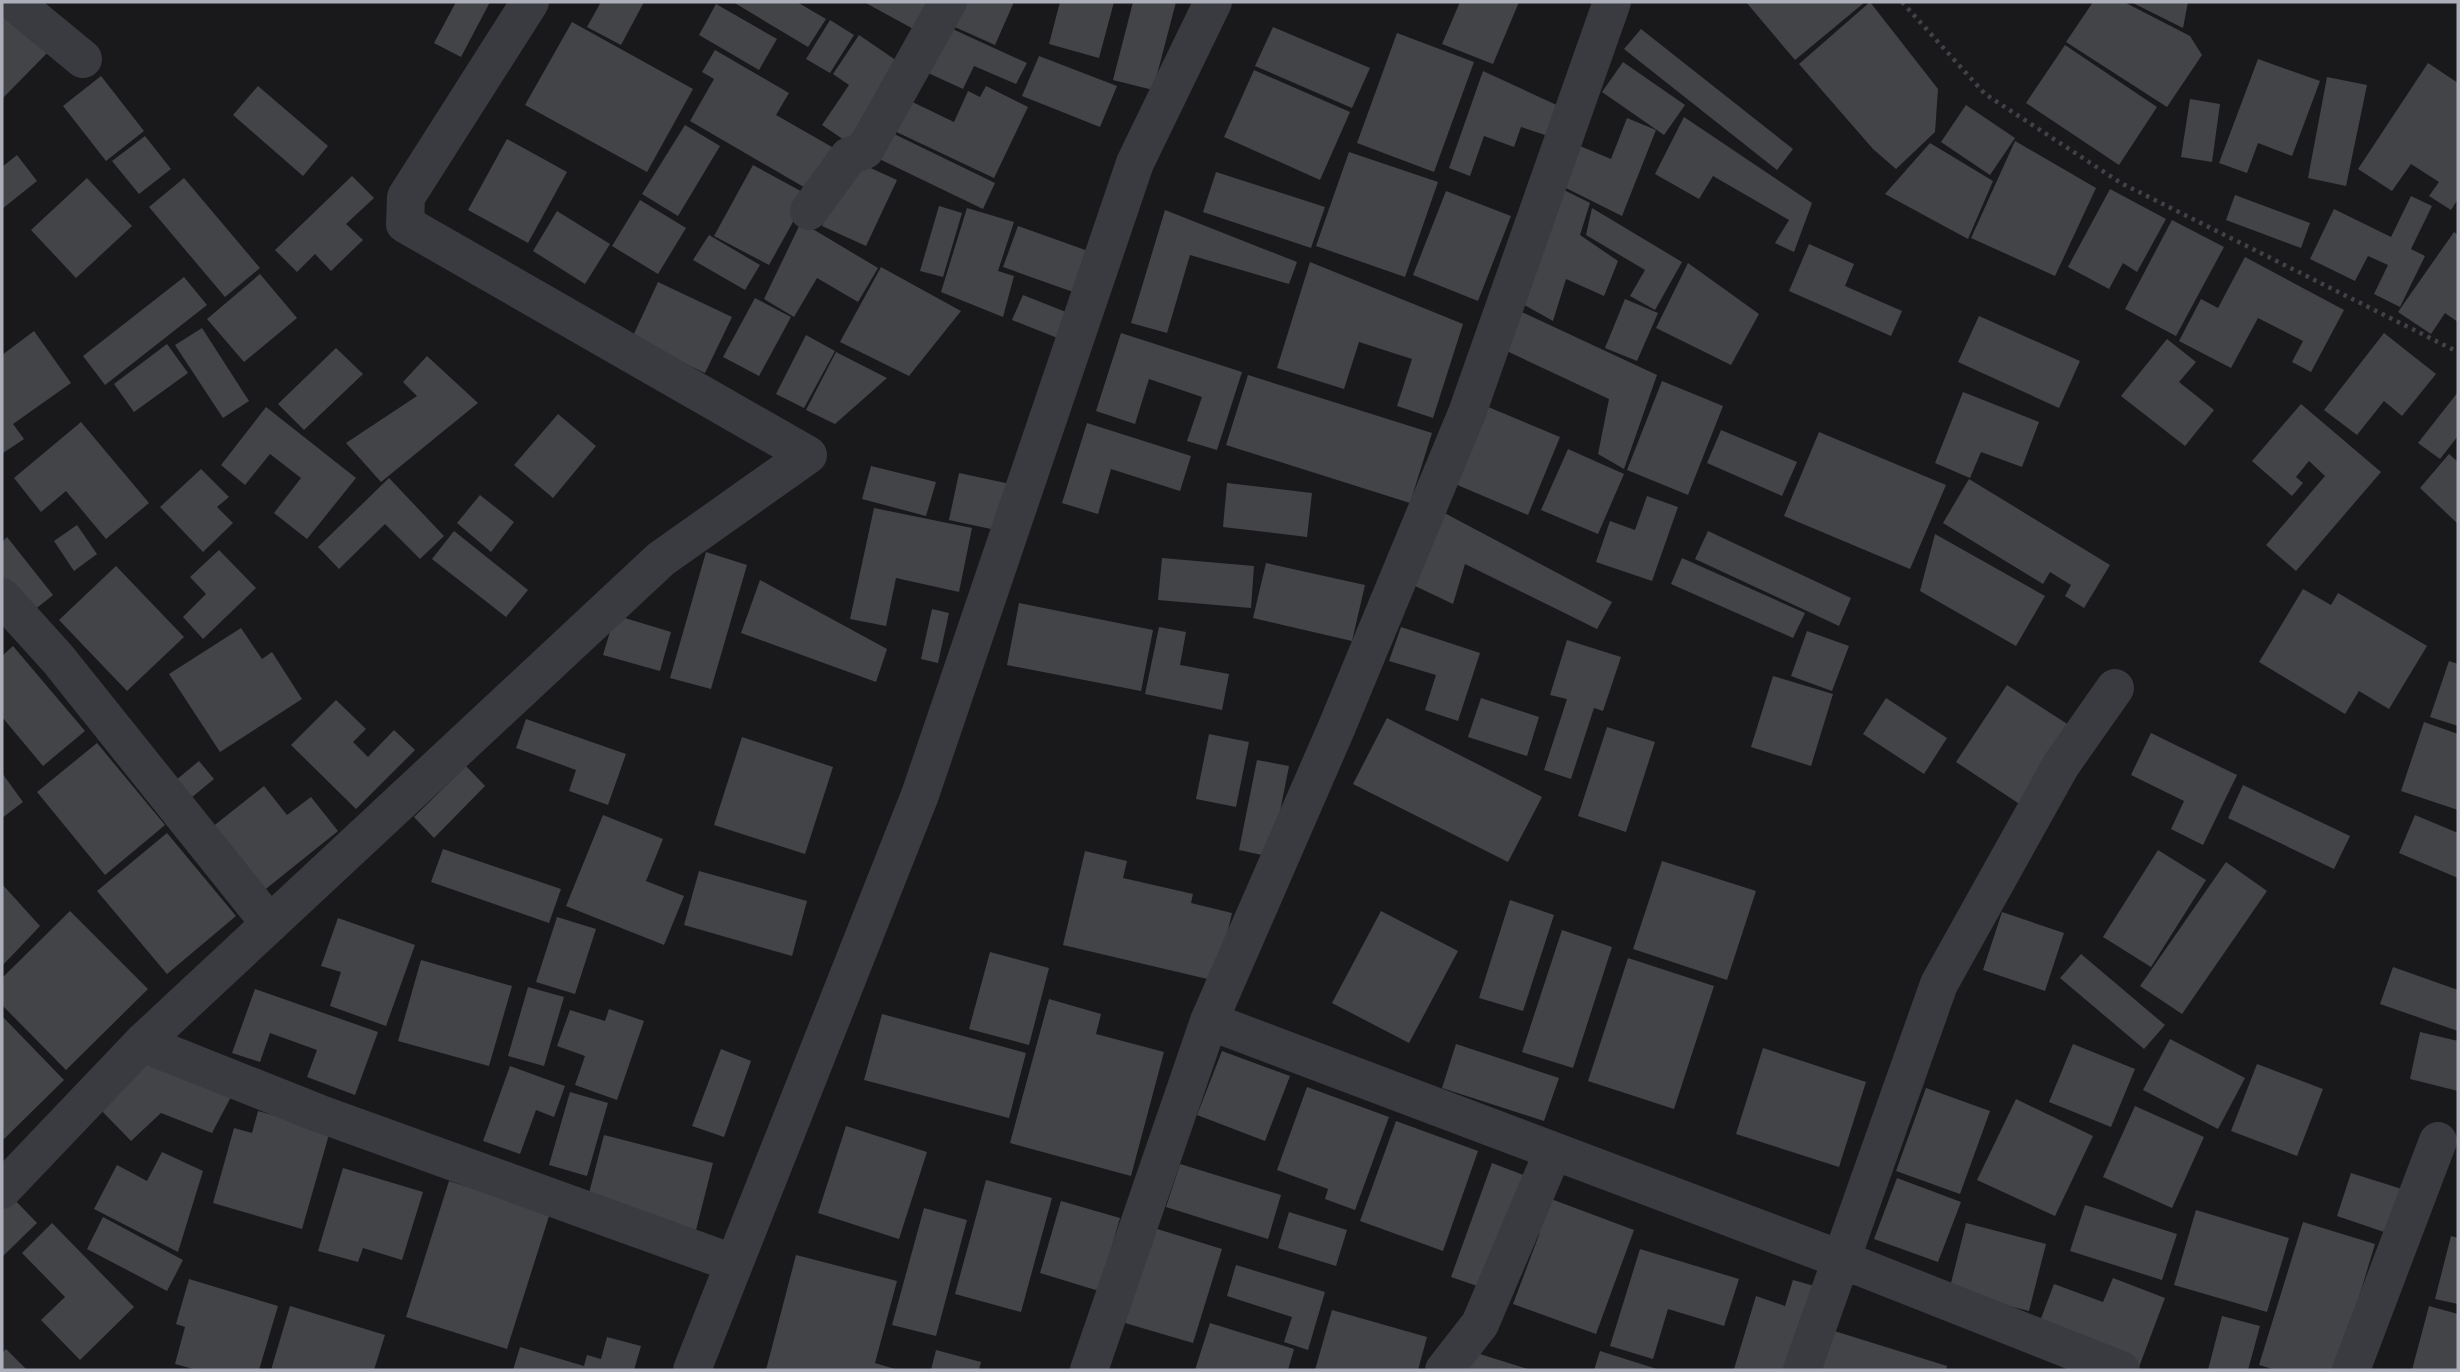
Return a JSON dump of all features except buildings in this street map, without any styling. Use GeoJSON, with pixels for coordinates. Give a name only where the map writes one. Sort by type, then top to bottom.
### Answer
{"type":"FeatureCollection","features":[{"type":"Feature","properties":{"kind":"street"},"geometry":{"type":"LineString","coordinates":[[14,2],[83,59]]}},
{"type":"Feature","properties":{"kind":"street"},"geometry":{"type":"LineString","coordinates":[[6,1178],[142,1043],[661,559],[807,455],[405,224],[406,197],[530,2]]}},
{"type":"Feature","properties":{"kind":"street"},"geometry":{"type":"LineString","coordinates":[[808,211],[849,156],[865,150],[948,2]]}},
{"type":"Feature","properties":{"kind":"street"},"geometry":{"type":"LineString","coordinates":[[692,1370],[920,795],[1135,163],[1213,2]]}},
{"type":"Feature","properties":{"kind":"street"},"geometry":{"type":"LineString","coordinates":[[1088,1370],[1209,1021],[1336,729],[1467,413],[1612,2]]}},
{"type":"Feature","properties":{"kind":"street"},"geometry":{"type":"LineString","coordinates":[[2,597],[58,659],[270,924]]}},
{"type":"Feature","properties":{"kind":"street"},"geometry":{"type":"LineString","coordinates":[[1802,1370],[1939,984],[2061,765],[2115,688]]}},
{"type":"Feature","properties":{"kind":"street"},"geometry":{"type":"LineString","coordinates":[[1209,1021],[1840,1259],[2121,1370]]}},
{"type":"Feature","properties":{"kind":"street"},"geometry":{"type":"LineString","coordinates":[[142,1043],[344,1123],[733,1263]]}},
{"type":"Feature","properties":{"kind":"street"},"geometry":{"type":"LineString","coordinates":[[2351,1370],[2438,1141]]}},
{"type":"Feature","properties":{"kind":"street"},"geometry":{"type":"LineString","coordinates":[[1444,1370],[1480,1324],[1553,1152]]}},
{"type":"Feature","properties":{"kind":"path"},"geometry":{"type":"LineString","coordinates":[[1902,2],[1985,94],[2121,183],[2458,352]]}}]}
